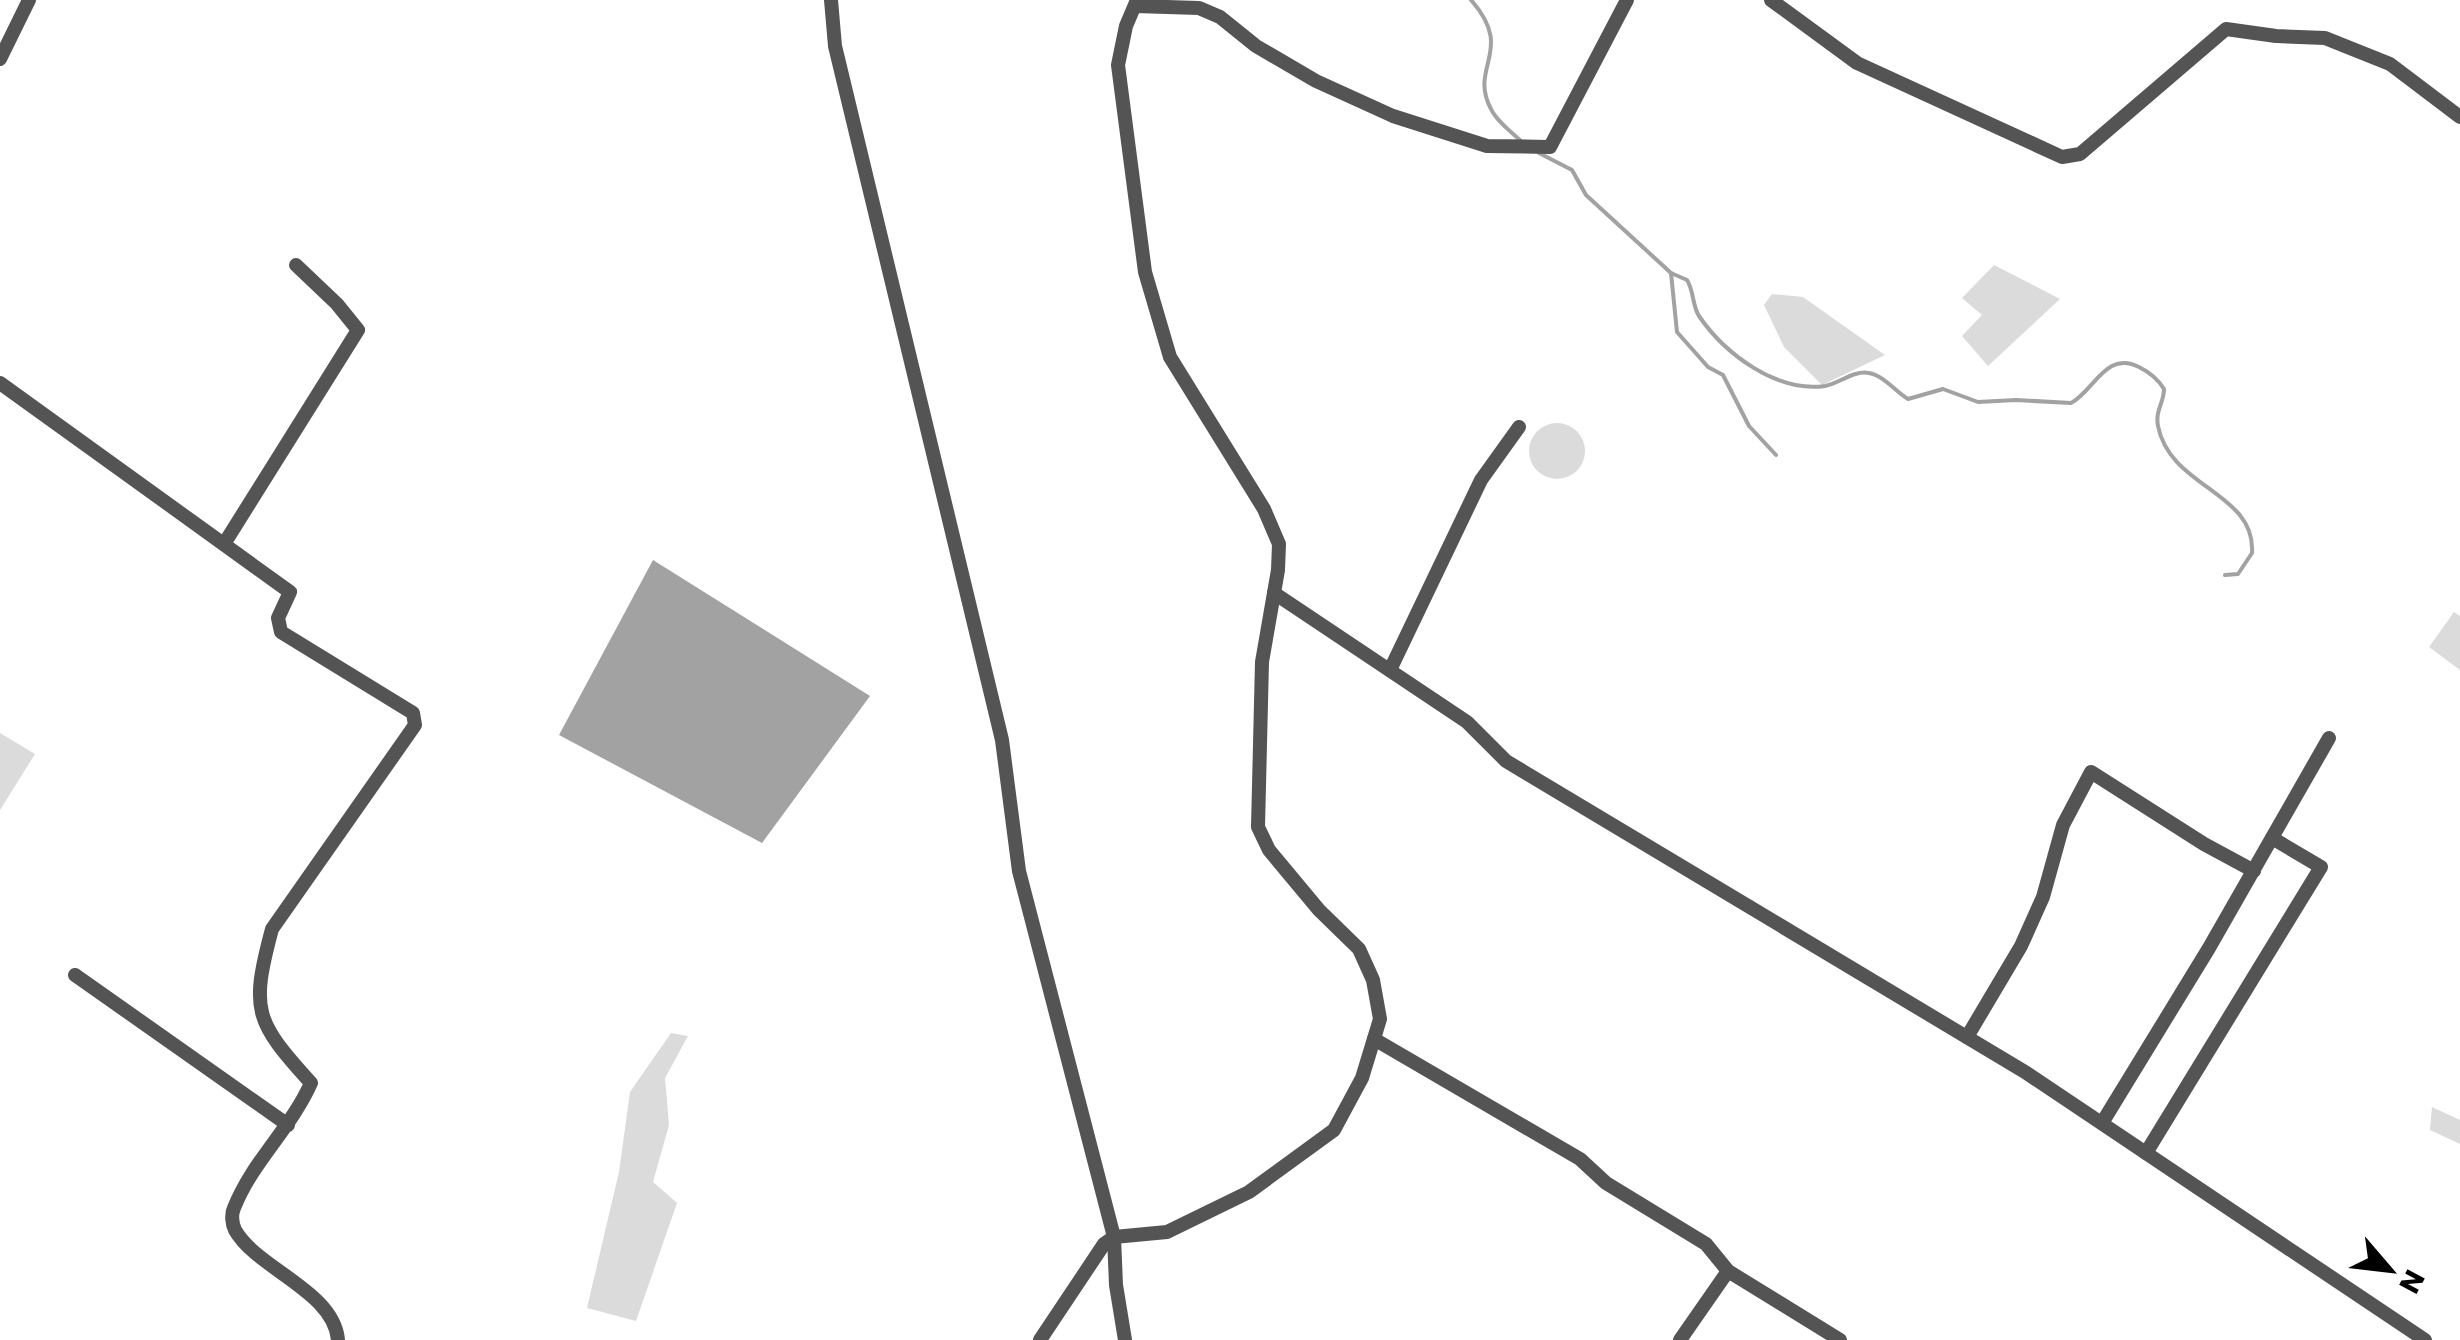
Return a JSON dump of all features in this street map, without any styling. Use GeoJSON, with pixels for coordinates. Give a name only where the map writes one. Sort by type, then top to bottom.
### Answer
{"type":"FeatureCollection","features":[{"type":"Feature","properties":{"kind":"street"},"geometry":{"type":"LineString","coordinates":[[0,58],[29,0]]}},
{"type":"Feature","properties":{"kind":"street"},"geometry":{"type":"LineString","coordinates":[[831,0],[836,46],[1002,740],[1019,872],[1114,1237],[1116,1285],[1125,1340]]}},
{"type":"Feature","properties":{"kind":"street"},"geometry":{"type":"LineString","coordinates":[[1040,1340],[1104,1244],[1114,1237],[1168,1232],[1249,1192],[1334,1130],[1362,1078],[1380,1019],[1373,980],[1359,948],[1319,910],[1269,850],[1258,827],[1262,662],[1279,544],[1224,440],[1170,357],[1145,272],[1118,65],[1126,26],[1136,3],[1198,8],[1220,17],[1256,46],[1316,81],[1393,116],[1487,146],[1550,148],[1627,0]]}},
{"type":"Feature","properties":{"kind":"street"},"geometry":{"type":"LineString","coordinates":[[1771,0],[1857,64],[2062,157],[2080,154],[2226,29],[2325,38],[2390,64],[2460,117]]}},
{"type":"Feature","properties":{"kind":"street"},"geometry":{"type":"LineString","coordinates":[[224,544],[358,330],[338,304],[296,266]]}},
{"type":"Feature","properties":{"kind":"street"},"geometry":{"type":"LineString","coordinates":[[0,383],[290,592],[278,618],[281,632],[413,713],[415,725],[272,928],[262,968],[258,1010],[276,1044],[311,1083],[232,1211],[234,1227],[246,1243],[308,1294],[337,1326],[338,1340]]}},
{"type":"Feature","properties":{"kind":"street"},"geometry":{"type":"LineString","coordinates":[[1390,670],[1481,480],[1519,427]]}},
{"type":"Feature","properties":{"kind":"street"},"geometry":{"type":"LineString","coordinates":[[1274,593],[1466,722],[1506,760],[1968,1037],[2425,1340]]}},
{"type":"Feature","properties":{"kind":"street"},"geometry":{"type":"LineString","coordinates":[[2102,1124],[2329,738]]}},
{"type":"Feature","properties":{"kind":"street"},"geometry":{"type":"LineString","coordinates":[[1968,1037],[2021,946],[2043,897],[2062,825],[2091,772],[2204,844],[2254,870]]}},
{"type":"Feature","properties":{"kind":"street"},"geometry":{"type":"LineString","coordinates":[[2146,1153],[2322,866],[2272,838]]}},
{"type":"Feature","properties":{"kind":"street"},"geometry":{"type":"LineString","coordinates":[[74,975],[288,1124]]}},
{"type":"Feature","properties":{"kind":"street"},"geometry":{"type":"LineString","coordinates":[[1374,1039],[1580,1159],[1606,1183],[1706,1244],[1728,1270],[1840,1340]]}},
{"type":"Feature","properties":{"kind":"street"},"geometry":{"type":"LineString","coordinates":[[1680,1340],[1728,1270]]}},
{"type":"Feature","properties":{"kind":"shaded area"},"geometry":{"type":"Polygon","coordinates":[[[1994,265],[2060,299],[1988,366],[1962,336],[1982,315],[1962,298],[1994,265]]]}},
{"type":"Feature","properties":{"kind":"shaded area"},"geometry":{"type":"Polygon","coordinates":[[[1772,294],[1803,297],[1885,355],[1822,385],[1784,347],[1764,305],[1772,294]]]}},
{"type":"Feature","properties":{"kind":"shaded area"},"geometry":{"type":"Polygon","coordinates":[[[1557,423],[1577,431],[1585,451],[1577,471],[1557,479],[1537,471],[1529,451],[1537,431],[1557,423]]]}},
{"type":"Feature","properties":{"kind":"shaded area"},"geometry":{"type":"Polygon","coordinates":[[[653,560],[870,696],[762,843],[559,735],[653,560]]]}},
{"type":"Feature","properties":{"kind":"shaded area"},"geometry":{"type":"Polygon","coordinates":[[[2454,612],[2460,616],[2460,670],[2429,647],[2454,612]]]}},
{"type":"Feature","properties":{"kind":"shaded area"},"geometry":{"type":"Polygon","coordinates":[[[0,733],[35,754],[0,810],[0,733]]]}},
{"type":"Feature","properties":{"kind":"shaded area"},"geometry":{"type":"Polygon","coordinates":[[[671,1033],[688,1036],[665,1078],[669,1125],[653,1182],[677,1203],[636,1321],[587,1308],[619,1172],[630,1092],[671,1033]]]}},
{"type":"Feature","properties":{"kind":"shaded area"},"geometry":{"type":"Polygon","coordinates":[[[2432,1107],[2460,1120],[2460,1144],[2430,1130],[2432,1107]]]}},
{"type":"Feature","properties":{"kind":"waterway"},"geometry":{"type":"LineString","coordinates":[[1471,0],[1490,32],[1485,94],[1497,118],[1523,143]]}},
{"type":"Feature","properties":{"kind":"waterway"},"geometry":{"type":"LineString","coordinates":[[1539,153],[1572,170],[1586,195],[1671,273],[1677,332],[1708,367],[1723,375],[1749,426],[1776,455]]}},
{"type":"Feature","properties":{"kind":"waterway"},"geometry":{"type":"LineString","coordinates":[[1671,273],[1687,280],[1699,316],[1738,357],[1771,377],[1807,387],[1825,386],[1863,373],[1874,374],[1908,399],[1943,389],[1978,402],[2071,403],[2109,368],[2128,363],[2143,369],[2164,389],[2157,420],[2166,447],[2178,463],[2241,516],[2250,533],[2252,553],[2238,574],[2225,575]]}}]}
